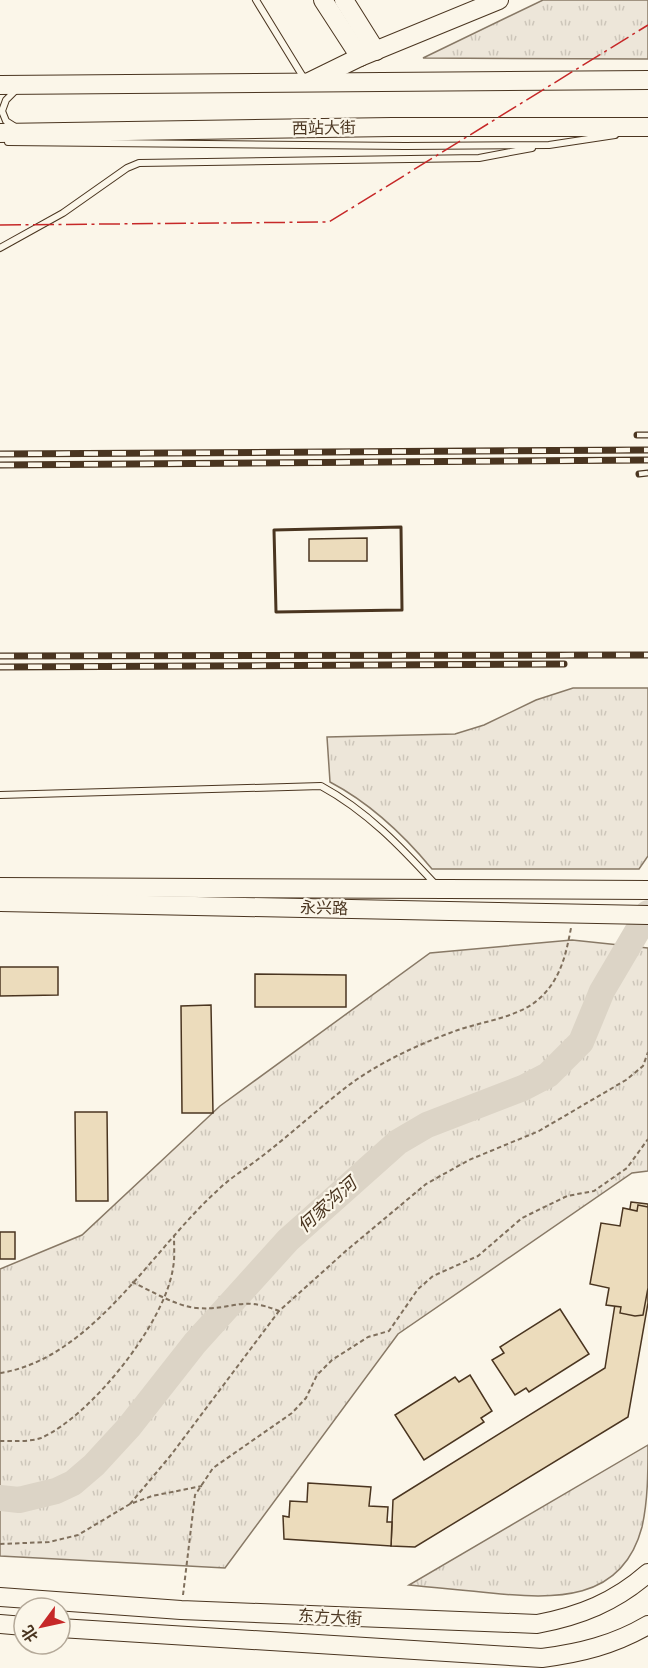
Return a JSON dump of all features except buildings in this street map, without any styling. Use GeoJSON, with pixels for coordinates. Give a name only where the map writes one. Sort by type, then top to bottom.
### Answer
{"type":"FeatureCollection","features":[{"type":"Feature","properties":{"kind":"main road"},"geometry":{"type":"LineString","coordinates":[[323,0],[368,54]]}},
{"type":"Feature","properties":{"kind":"main road"},"geometry":{"type":"LineString","coordinates":[[344,0],[368,54]]}},
{"type":"Feature","properties":{"kind":"main road"},"geometry":{"type":"LineString","coordinates":[[307,83],[368,54],[499,0]]}},
{"type":"Feature","properties":{"kind":"main road"},"geometry":{"type":"LineString","coordinates":[[0,84],[648,80]]}},
{"type":"Feature","properties":{"kind":"main road","name":"西站大街"},"geometry":{"type":"LineString","coordinates":[[0,133],[392,127],[648,129]]}},
{"type":"Feature","properties":{"kind":"main road","name":"永兴路"},"geometry":{"type":"LineString","coordinates":[[0,887],[640,890]]}},
{"type":"Feature","properties":{"kind":"main road","name":"永兴路"},"geometry":{"type":"LineString","coordinates":[[0,902],[648,915]]}},
{"type":"Feature","properties":{"kind":"main road","name":"东方大街"},"geometry":{"type":"LineString","coordinates":[[0,1597],[181,1610],[537,1624],[579,1615],[598,1607],[632,1587],[648,1573]]}},
{"type":"Feature","properties":{"kind":"main road","name":"东方大街"},"geometry":{"type":"LineString","coordinates":[[72,1629],[542,1658],[577,1653],[612,1644],[648,1625]]}},
{"type":"Feature","properties":{"kind":"lane"},"geometry":{"type":"LineString","coordinates":[[256,0],[307,83]]}},
{"type":"Feature","properties":{"kind":"lane"},"geometry":{"type":"LineString","coordinates":[[21,84],[6,100],[2,111],[6,121],[25,133]]}},
{"type":"Feature","properties":{"kind":"lane"},"geometry":{"type":"LineString","coordinates":[[0,248],[33,232],[127,168],[140,163],[479,158],[648,129]]}},
{"type":"Feature","properties":{"kind":"lane"},"geometry":{"type":"LineString","coordinates":[[0,142],[549,145]]}},
{"type":"Feature","properties":{"kind":"lane"},"geometry":{"type":"LineString","coordinates":[[0,795],[321,786],[363,813],[388,835],[440,890]]}},
{"type":"Feature","properties":{"kind":"path"},"geometry":{"type":"LineString","coordinates":[[0,1372],[39,1362],[68,1344],[132,1282],[219,1188],[350,1084],[455,1031],[526,1008],[540,999],[554,982],[565,958],[572,926]]}},
{"type":"Feature","properties":{"kind":"path"},"geometry":{"type":"LineString","coordinates":[[130,1504],[160,1469],[279,1311],[346,1250],[426,1184],[469,1160],[539,1131],[626,1080],[643,1066],[648,1052]]}},
{"type":"Feature","properties":{"kind":"path"},"geometry":{"type":"LineString","coordinates":[[181,1610],[195,1496],[213,1468],[234,1451],[292,1413],[306,1398],[317,1375],[332,1360],[368,1337],[389,1331],[418,1289],[433,1276],[478,1256],[522,1218],[567,1196],[594,1191],[627,1168],[648,1139]]}},
{"type":"Feature","properties":{"kind":"path"},"geometry":{"type":"LineString","coordinates":[[0,1441],[39,1439],[65,1423],[88,1403],[137,1343],[164,1296],[173,1269],[174,1236]]}},
{"type":"Feature","properties":{"kind":"path"},"geometry":{"type":"LineString","coordinates":[[132,1282],[194,1308],[245,1302],[259,1303],[279,1311]]}},
{"type":"Feature","properties":{"kind":"path"},"geometry":{"type":"LineString","coordinates":[[0,1544],[49,1542],[78,1535],[130,1504],[152,1496],[202,1486]]}},
{"type":"Feature","properties":{"kind":"green space"},"geometry":{"type":"Polygon","coordinates":[[[543,0],[648,0],[648,59],[423,58],[543,0]]]}},
{"type":"Feature","properties":{"kind":"green space"},"geometry":{"type":"Polygon","coordinates":[[[573,688],[648,688],[648,856],[639,869],[432,869],[385,820],[345,790],[330,782],[327,737],[455,734],[484,725],[536,700],[573,688]]]}},
{"type":"Feature","properties":{"kind":"green space"},"geometry":{"type":"Polygon","coordinates":[[[572,940],[648,948],[648,1171],[632,1173],[398,1334],[225,1568],[0,1556],[0,1269],[82,1235],[220,1106],[430,953],[572,940]]]}},
{"type":"Feature","properties":{"kind":"green space"},"geometry":{"type":"Polygon","coordinates":[[[648,1445],[647,1497],[642,1527],[632,1552],[619,1570],[602,1583],[582,1591],[538,1596],[409,1585],[648,1445]]]}},
{"type":"Feature","properties":{"kind":"waterway","name":"何家沟河"},"geometry":{"type":"LineString","coordinates":[[0,1498],[19,1500],[56,1491],[73,1483],[94,1465],[129,1427],[195,1343],[288,1240],[398,1142],[427,1125],[523,1088],[548,1075],[581,1042],[602,991],[648,913]]}},
{"type":"Feature","properties":{"kind":"railway"},"geometry":{"type":"LineString","coordinates":[[637,435],[648,435]]}},
{"type":"Feature","properties":{"kind":"railway"},"geometry":{"type":"LineString","coordinates":[[0,454],[648,450]]}},
{"type":"Feature","properties":{"kind":"railway"},"geometry":{"type":"LineString","coordinates":[[0,465],[648,460]]}},
{"type":"Feature","properties":{"kind":"railway"},"geometry":{"type":"LineString","coordinates":[[639,474],[648,473]]}},
{"type":"Feature","properties":{"kind":"railway"},"geometry":{"type":"LineString","coordinates":[[0,656],[648,655]]}},
{"type":"Feature","properties":{"kind":"railway"},"geometry":{"type":"LineString","coordinates":[[0,667],[564,664]]}},
{"type":"Feature","properties":{"kind":"wall"},"geometry":{"type":"LineString","coordinates":[[401,527],[402,610],[276,612],[274,530],[401,527]]}},
{"type":"Feature","properties":{"kind":"power"},"geometry":{"type":"LineString","coordinates":[[0,225],[329,222],[648,25]]}}]}
